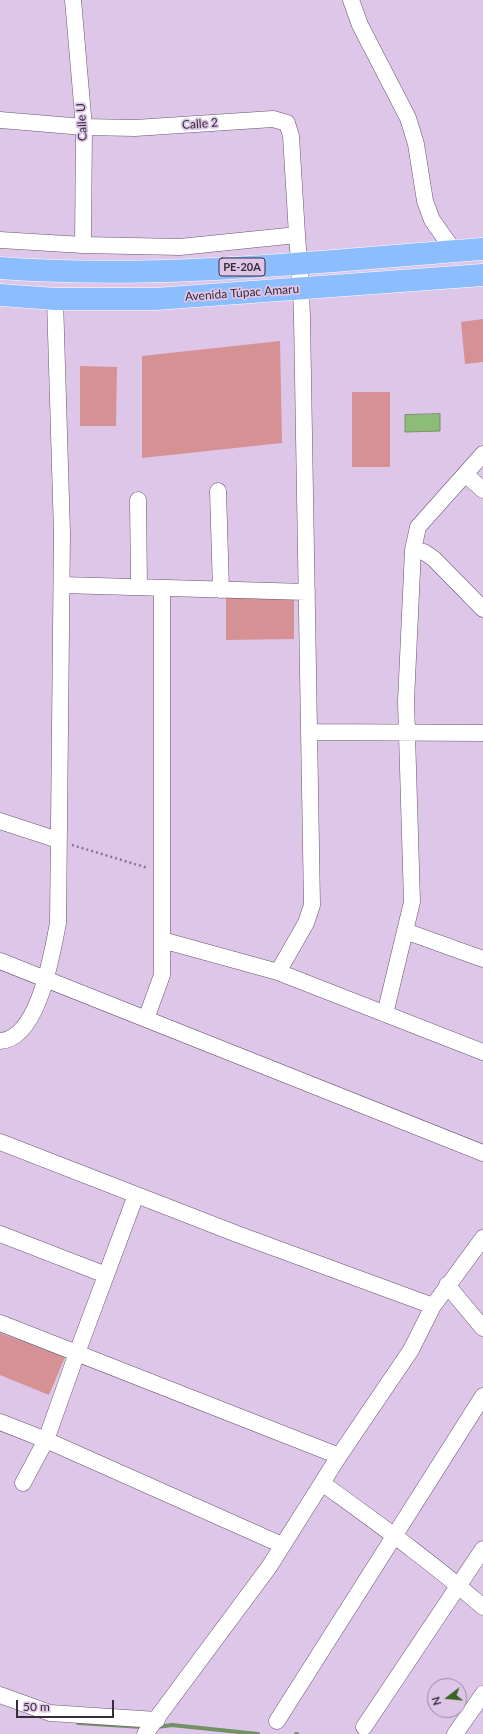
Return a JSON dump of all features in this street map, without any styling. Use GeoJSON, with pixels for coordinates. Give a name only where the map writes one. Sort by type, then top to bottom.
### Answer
{"type":"FeatureCollection","features":[{"type":"Feature","properties":{"kind":"highway","name":"PE-20A"},"geometry":{"type":"LineString","coordinates":[[0,268],[54,272],[150,272],[299,263],[483,249]]}},
{"type":"Feature","properties":{"kind":"highway","name":"Avenida Túpac Amaru"},"geometry":{"type":"LineString","coordinates":[[0,295],[55,299],[156,299],[483,275]]}},
{"type":"Feature","properties":{"kind":"street","name":"Calle U"},"geometry":{"type":"LineString","coordinates":[[73,0],[84,127],[83,245]]}},
{"type":"Feature","properties":{"kind":"street"},"geometry":{"type":"LineString","coordinates":[[351,0],[360,26],[408,118],[416,144],[425,201],[432,220],[454,251]]}},
{"type":"Feature","properties":{"kind":"street","name":"Calle 2"},"geometry":{"type":"LineString","coordinates":[[0,120],[84,127],[135,128],[273,119],[287,123],[291,136],[297,235]]}},
{"type":"Feature","properties":{"kind":"street"},"geometry":{"type":"LineString","coordinates":[[0,240],[83,245],[180,247],[297,235],[301,289],[312,905],[306,923],[278,972]]}},
{"type":"Feature","properties":{"kind":"street"},"geometry":{"type":"LineString","coordinates":[[0,1041],[7,1040],[21,1031],[30,1018],[47,979],[58,923],[62,533],[55,299]]}},
{"type":"Feature","properties":{"kind":"street"},"geometry":{"type":"LineString","coordinates":[[385,1014],[412,902],[406,702],[413,550],[418,527],[483,454]]}},
{"type":"Feature","properties":{"kind":"street"},"geometry":{"type":"LineString","coordinates":[[465,474],[483,490]]}},
{"type":"Feature","properties":{"kind":"street"},"geometry":{"type":"LineString","coordinates":[[218,491],[220,590]]}},
{"type":"Feature","properties":{"kind":"street"},"geometry":{"type":"LineString","coordinates":[[138,500],[139,587]]}},
{"type":"Feature","properties":{"kind":"street"},"geometry":{"type":"LineString","coordinates":[[413,550],[424,552],[434,559],[483,609]]}},
{"type":"Feature","properties":{"kind":"street"},"geometry":{"type":"LineString","coordinates":[[62,585],[307,592]]}},
{"type":"Feature","properties":{"kind":"street"},"geometry":{"type":"LineString","coordinates":[[146,1019],[162,975],[162,588]]}},
{"type":"Feature","properties":{"kind":"street"},"geometry":{"type":"LineString","coordinates":[[309,732],[483,732]]}},
{"type":"Feature","properties":{"kind":"street"},"geometry":{"type":"LineString","coordinates":[[0,821],[58,840]]}},
{"type":"Feature","properties":{"kind":"street"},"geometry":{"type":"LineString","coordinates":[[405,931],[483,959]]}},
{"type":"Feature","properties":{"kind":"street"},"geometry":{"type":"LineString","coordinates":[[162,940],[278,972],[483,1052]]}},
{"type":"Feature","properties":{"kind":"street"},"geometry":{"type":"LineString","coordinates":[[0,961],[483,1152]]}},
{"type":"Feature","properties":{"kind":"street"},"geometry":{"type":"LineString","coordinates":[[0,1142],[136,1195],[433,1306]]}},
{"type":"Feature","properties":{"kind":"street"},"geometry":{"type":"LineString","coordinates":[[23,1484],[46,1440],[136,1195]]}},
{"type":"Feature","properties":{"kind":"street"},"geometry":{"type":"LineString","coordinates":[[0,1234],[106,1275]]}},
{"type":"Feature","properties":{"kind":"street"},"geometry":{"type":"LineString","coordinates":[[145,1734],[157,1720],[269,1567],[339,1456],[411,1350],[433,1306],[483,1238]]}},
{"type":"Feature","properties":{"kind":"street"},"geometry":{"type":"LineString","coordinates":[[447,1285],[483,1328]]}},
{"type":"Feature","properties":{"kind":"street"},"geometry":{"type":"LineString","coordinates":[[0,1323],[339,1456]]}},
{"type":"Feature","properties":{"kind":"street"},"geometry":{"type":"LineString","coordinates":[[277,1721],[483,1396]]}},
{"type":"Feature","properties":{"kind":"street"},"geometry":{"type":"LineString","coordinates":[[0,1422],[46,1440],[282,1546]]}},
{"type":"Feature","properties":{"kind":"street"},"geometry":{"type":"LineString","coordinates":[[322,1483],[459,1585],[483,1607]]}},
{"type":"Feature","properties":{"kind":"street"},"geometry":{"type":"LineString","coordinates":[[364,1727],[483,1549]]}},
{"type":"Feature","properties":{"kind":"street"},"geometry":{"type":"LineString","coordinates":[[455,1734],[483,1694]]}},
{"type":"Feature","properties":{"kind":"street"},"geometry":{"type":"LineString","coordinates":[[0,1695],[50,1713],[157,1720]]}},
{"type":"Feature","properties":{"kind":"path"},"geometry":{"type":"LineString","coordinates":[[58,840],[162,872]]}},
{"type":"Feature","properties":{"kind":"shaded area"},"geometry":{"type":"Polygon","coordinates":[[[483,319],[483,362],[465,364],[461,322],[483,319]]]}},
{"type":"Feature","properties":{"kind":"shaded area"},"geometry":{"type":"Polygon","coordinates":[[[280,341],[282,443],[142,458],[142,356],[280,341]]]}},
{"type":"Feature","properties":{"kind":"shaded area"},"geometry":{"type":"Polygon","coordinates":[[[80,366],[117,367],[116,426],[80,426],[80,366]]]}},
{"type":"Feature","properties":{"kind":"shaded area"},"geometry":{"type":"Polygon","coordinates":[[[352,392],[390,392],[390,467],[352,467],[352,392]]]}},
{"type":"Feature","properties":{"kind":"shaded area"},"geometry":{"type":"Polygon","coordinates":[[[440,414],[440,431],[405,432],[405,415],[440,414]]]}},
{"type":"Feature","properties":{"kind":"shaded area"},"geometry":{"type":"Polygon","coordinates":[[[294,596],[294,639],[226,640],[226,597],[294,596]]]}},
{"type":"Feature","properties":{"kind":"shaded area"},"geometry":{"type":"Polygon","coordinates":[[[0,1333],[65,1357],[49,1395],[0,1375],[0,1333]]]}},
{"type":"Feature","properties":{"kind":"waterway"},"geometry":{"type":"LineString","coordinates":[[78,1723],[143,1727]]}},
{"type":"Feature","properties":{"kind":"waterway"},"geometry":{"type":"LineString","coordinates":[[157,1727],[172,1725],[258,1734]]}}]}
